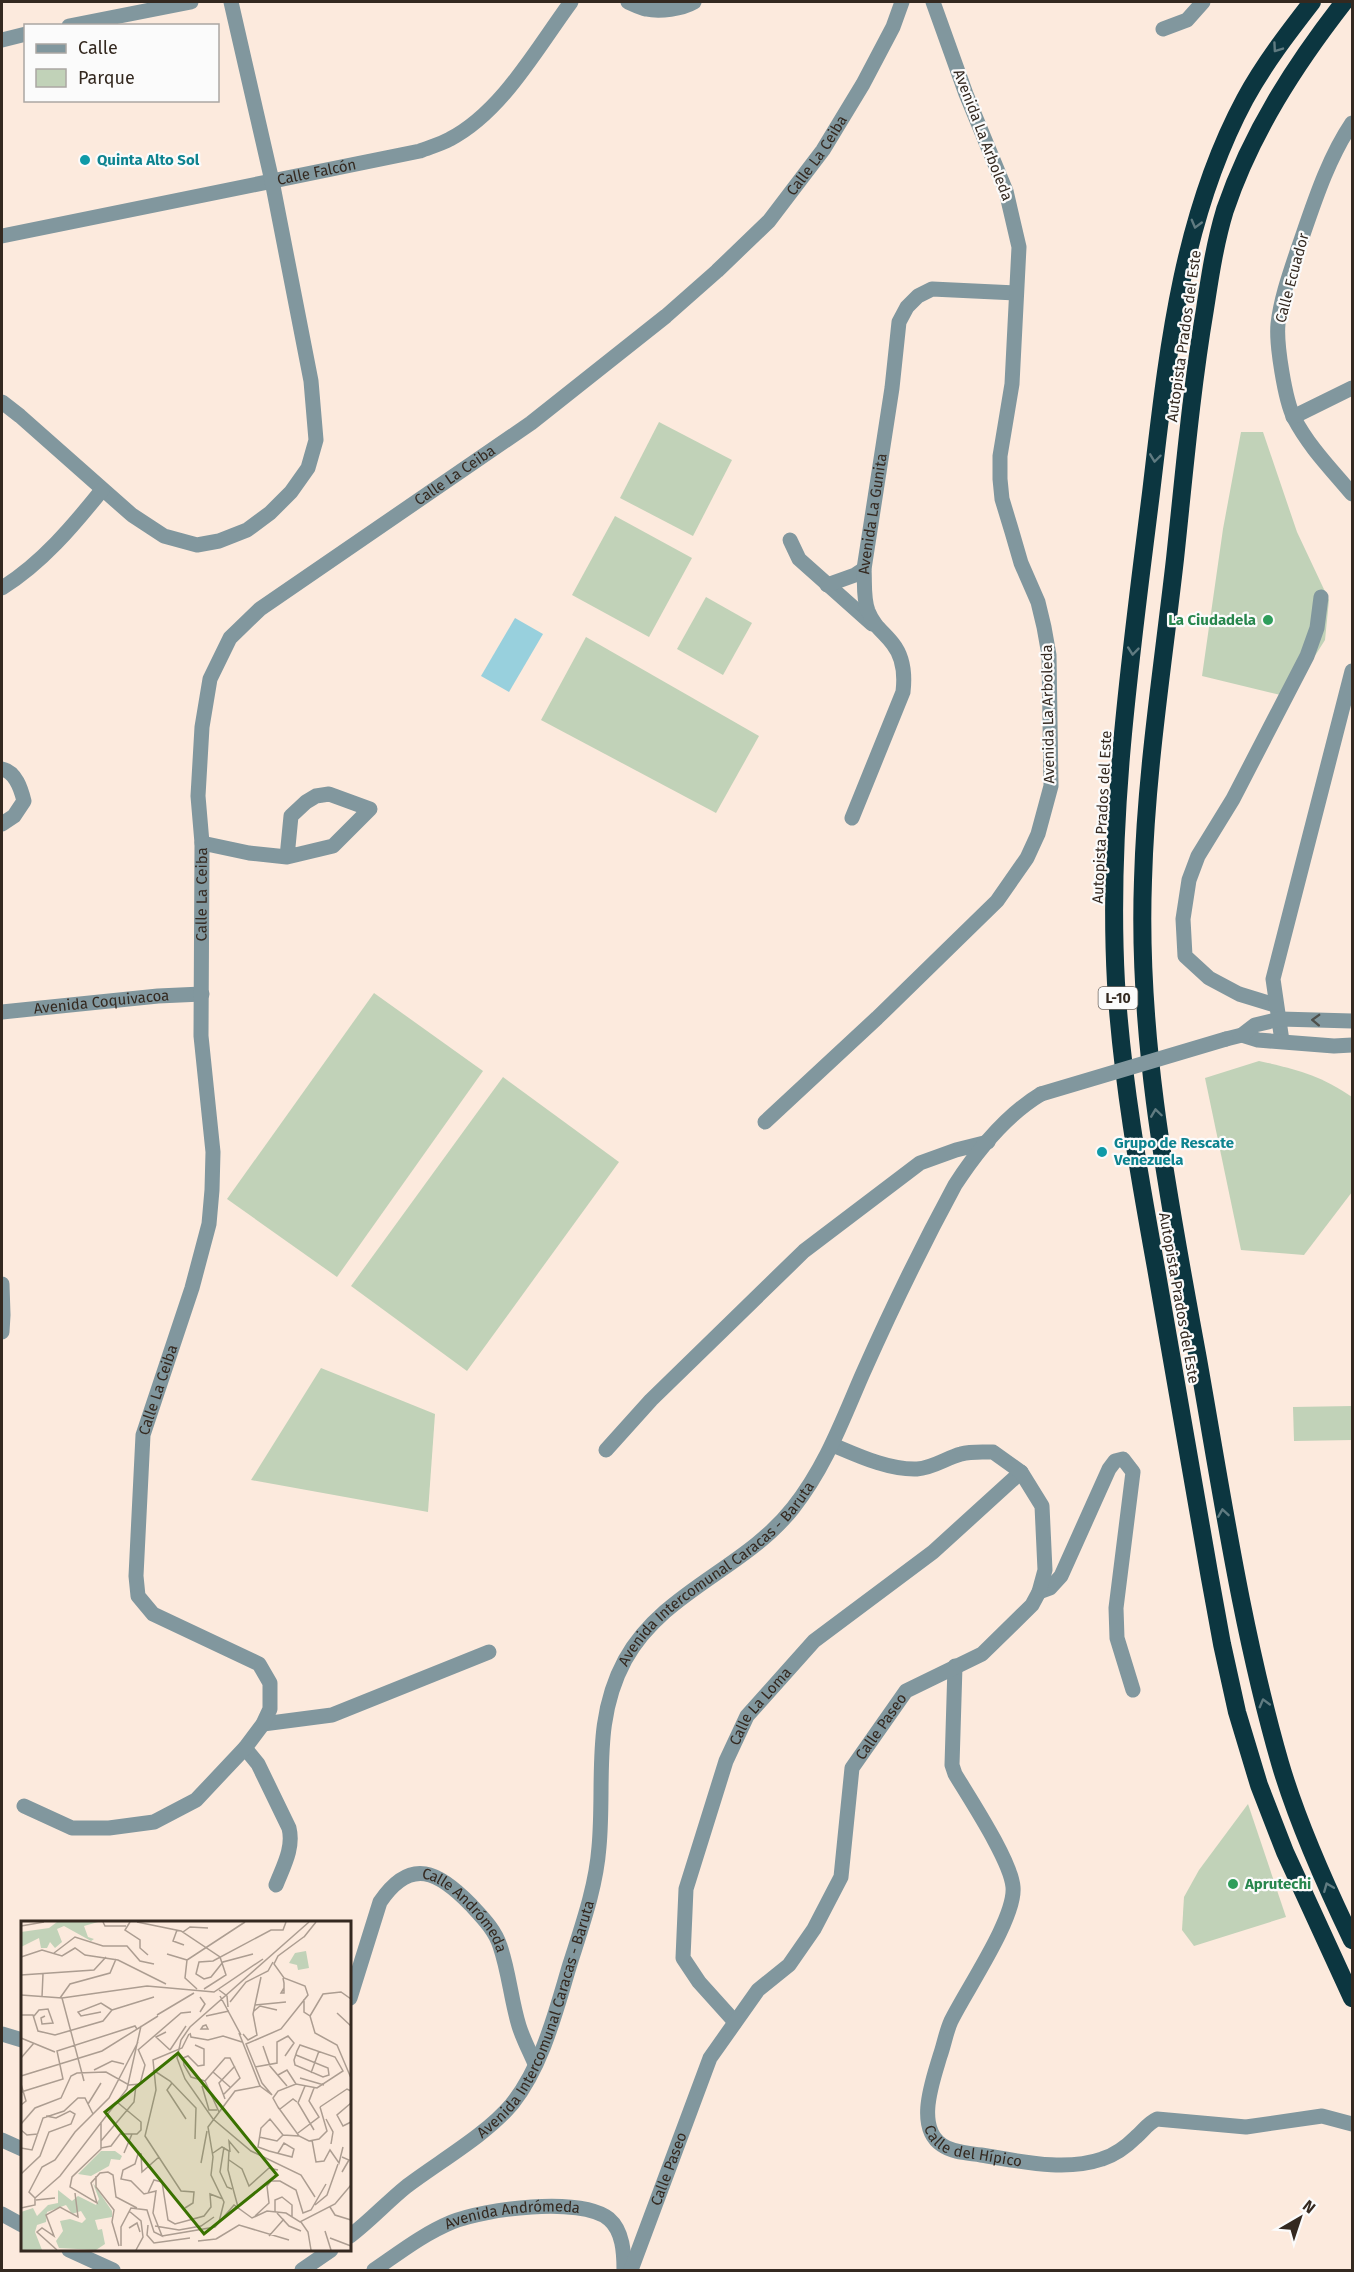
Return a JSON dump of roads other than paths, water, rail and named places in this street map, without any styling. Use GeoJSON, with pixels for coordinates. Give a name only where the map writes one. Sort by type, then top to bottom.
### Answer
{"type":"FeatureCollection","features":[{"type":"Feature","properties":{"kind":"highway","name":"Autopista Prados del Este"},"geometry":{"type":"LineString","coordinates":[[1312,2],[1261,71],[1232,127],[1197,219],[1178,298],[1165,378],[1119,777],[1114,876],[1116,982],[1131,1122],[1183,1429],[1222,1644],[1237,1712],[1259,1785],[1293,1872],[1353,1998]]}},
{"type":"Feature","properties":{"kind":"highway","name":"Autopista Prados del Este"},"geometry":{"type":"LineString","coordinates":[[1344,2],[1306,51],[1273,105],[1226,207],[1215,246],[1196,362],[1150,773],[1143,879],[1143,977],[1150,1072],[1162,1159],[1244,1622],[1282,1769],[1332,1898],[1353,1940]]}},
{"type":"Feature","properties":{"kind":"street"},"geometry":{"type":"LineString","coordinates":[[79,24],[191,2]]}},
{"type":"Feature","properties":{"kind":"street"},"geometry":{"type":"LineString","coordinates":[[2,402],[28,422],[132,515],[164,536],[197,544],[219,541],[247,530],[270,513],[291,492],[308,468],[316,440],[311,381],[272,182],[231,2]]}},
{"type":"Feature","properties":{"kind":"street","name":"Calle Falcón"},"geometry":{"type":"LineString","coordinates":[[2,236],[420,151],[450,140],[471,126],[500,97],[571,2]]}},
{"type":"Feature","properties":{"kind":"street"},"geometry":{"type":"LineString","coordinates":[[628,2],[646,9],[668,9],[694,2]]}},
{"type":"Feature","properties":{"kind":"street","name":"Calle La Ceiba"},"geometry":{"type":"LineString","coordinates":[[24,1806],[72,1828],[109,1828],[154,1822],[196,1800],[245,1748],[263,1724],[270,1709],[270,1683],[259,1664],[153,1614],[138,1596],[136,1576],[143,1435],[192,1288],[209,1224],[213,1152],[201,1036],[202,843],[198,796],[202,727],[210,679],[230,638],[260,609],[531,423],[666,316],[769,221],[823,150],[893,27],[902,2]]}},
{"type":"Feature","properties":{"kind":"street","name":"Avenida La Arboleda"},"geometry":{"type":"LineString","coordinates":[[765,1122],[909,988],[997,901],[1027,858],[1038,834],[1051,786],[1049,655],[1038,602],[1021,563],[1002,499],[1000,479],[1000,456],[1012,384],[1019,247],[1006,191],[966,94],[933,2]]}},
{"type":"Feature","properties":{"kind":"street"},"geometry":{"type":"LineString","coordinates":[[1163,29],[1187,20],[1203,2]]}},
{"type":"Feature","properties":{"kind":"street"},"geometry":{"type":"LineString","coordinates":[[2,40],[24,34]]}},
{"type":"Feature","properties":{"kind":"street","name":"Calle Ecuador"},"geometry":{"type":"LineString","coordinates":[[1353,123],[1344,135],[1317,192],[1288,279],[1278,325],[1282,368],[1293,417],[1314,449],[1353,494]]}},
{"type":"Feature","properties":{"kind":"street","name":"Avenida La Gunita"},"geometry":{"type":"LineString","coordinates":[[852,818],[903,692],[905,680],[904,666],[899,654],[893,643],[878,630],[868,610],[864,569],[892,388],[899,322],[907,307],[918,296],[932,289],[1016,293]]}},
{"type":"Feature","properties":{"kind":"street"},"geometry":{"type":"LineString","coordinates":[[1293,417],[1353,388]]}},
{"type":"Feature","properties":{"kind":"street"},"geometry":{"type":"LineString","coordinates":[[2,588],[49,550],[102,490]]}},
{"type":"Feature","properties":{"kind":"street"},"geometry":{"type":"LineString","coordinates":[[790,540],[799,559],[878,630]]}},
{"type":"Feature","properties":{"kind":"street"},"geometry":{"type":"LineString","coordinates":[[827,585],[855,575],[864,569]]}},
{"type":"Feature","properties":{"kind":"street"},"geometry":{"type":"LineString","coordinates":[[1277,1012],[1209,978],[1185,956],[1183,919],[1189,880],[1198,856],[1233,799],[1307,656],[1317,628],[1322,597]]}},
{"type":"Feature","properties":{"kind":"street"},"geometry":{"type":"LineString","coordinates":[[1282,1041],[1273,979],[1353,671]]}},
{"type":"Feature","properties":{"kind":"street"},"geometry":{"type":"LineString","coordinates":[[2,768],[6,769],[20,785],[24,801],[14,816],[2,824]]}},
{"type":"Feature","properties":{"kind":"street"},"geometry":{"type":"LineString","coordinates":[[202,843],[287,857],[333,846],[370,809],[329,794],[316,796],[291,816],[287,857]]}},
{"type":"Feature","properties":{"kind":"street","name":"Avenida Coquivacoa"},"geometry":{"type":"LineString","coordinates":[[2,1012],[158,996],[202,994]]}},
{"type":"Feature","properties":{"kind":"street","name":"Avenida Intercomunal Caracas - Baruta"},"geometry":{"type":"LineString","coordinates":[[351,2235],[404,2189],[496,2121],[514,2102],[535,2064],[560,1997],[586,1914],[599,1846],[600,1758],[604,1726],[618,1674],[651,1623],[674,1602],[747,1552],[774,1530],[807,1488],[833,1445],[864,1372],[940,1213],[970,1162],[1025,1104],[1041,1094],[1234,1037],[1277,1012],[1353,1021]]}},
{"type":"Feature","properties":{"kind":"street","name":"Avenida Intercomunal Caracas - Baruta"},"geometry":{"type":"LineString","coordinates":[[1234,1037],[1334,1046],[1353,1045]]}},
{"type":"Feature","properties":{"kind":"street"},"geometry":{"type":"LineString","coordinates":[[606,1450],[651,1400],[804,1251],[920,1163],[988,1142]]}},
{"type":"Feature","properties":{"kind":"street"},"geometry":{"type":"LineString","coordinates":[[2,1284],[2,1332]]}},
{"type":"Feature","properties":{"kind":"street","name":"Calle Paseo"},"geometry":{"type":"LineString","coordinates":[[631,2271],[710,2058],[758,1990],[789,1965],[814,1929],[841,1877],[852,1768],[906,1691],[982,1654],[1032,1605],[1039,1592],[1045,1570],[1042,1506],[1021,1472],[993,1452],[962,1454],[918,1469],[900,1468],[877,1462],[833,1445]]}},
{"type":"Feature","properties":{"kind":"street"},"geometry":{"type":"LineString","coordinates":[[1039,1592],[1050,1588],[1061,1576],[1109,1469],[1115,1461],[1124,1459],[1133,1472],[1116,1608],[1117,1638],[1121,1658],[1133,1690]]}},
{"type":"Feature","properties":{"kind":"street","name":"Calle La Loma"},"geometry":{"type":"LineString","coordinates":[[735,2022],[699,1982],[683,1958],[686,1889],[726,1761],[747,1716],[814,1641],[933,1552],[1021,1472]]}},
{"type":"Feature","properties":{"kind":"street"},"geometry":{"type":"LineString","coordinates":[[263,1724],[332,1715],[489,1652]]}},
{"type":"Feature","properties":{"kind":"street","name":"Calle del Hípico"},"geometry":{"type":"LineString","coordinates":[[955,1666],[952,1765],[1003,1857],[1013,1887],[1008,1913],[950,2023],[931,2088],[927,2111],[929,2123],[934,2136],[941,2145],[952,2150],[1030,2163],[1059,2165],[1092,2162],[1104,2158],[1127,2145],[1149,2123],[1157,2119],[1246,2127],[1322,2116],[1353,2124]]}},
{"type":"Feature","properties":{"kind":"street"},"geometry":{"type":"LineString","coordinates":[[245,1748],[258,1764],[289,1828],[291,1838],[289,1850],[276,1885]]}},
{"type":"Feature","properties":{"kind":"street","name":"Calle Andrómeda"},"geometry":{"type":"LineString","coordinates":[[351,1995],[380,1902],[389,1889],[410,1874],[430,1874],[452,1885],[488,1923],[500,1945],[519,2027],[535,2064]]}},
{"type":"Feature","properties":{"kind":"street"},"geometry":{"type":"LineString","coordinates":[[2,2034],[21,2040]]}},
{"type":"Feature","properties":{"kind":"street"},"geometry":{"type":"LineString","coordinates":[[2,2140],[21,2149]]}},
{"type":"Feature","properties":{"kind":"street","name":"Avenida Andrómeda"},"geometry":{"type":"LineString","coordinates":[[374,2271],[428,2233],[452,2222],[489,2211],[564,2206],[580,2208],[608,2219],[618,2231],[623,2251],[624,2271]]}},
{"type":"Feature","properties":{"kind":"street"},"geometry":{"type":"LineString","coordinates":[[2,2214],[21,2224]]}},
{"type":"Feature","properties":{"kind":"street"},"geometry":{"type":"LineString","coordinates":[[71,2251],[113,2271]]}},
{"type":"Feature","properties":{"kind":"street"},"geometry":{"type":"LineString","coordinates":[[302,2271],[330,2251]]}},
{"type":"Feature","properties":{"kind":"water"},"geometry":{"type":"Polygon","coordinates":[[[515,618],[543,634],[509,692],[481,676],[515,618]]]}},
{"type":"Feature","properties":{"kind":"place","name":"Quinta Alto Sol"},"geometry":{"type":"Point","coordinates":[85,160]}},
{"type":"Feature","properties":{"kind":"place","name":"La Ciudadela"},"geometry":{"type":"Point","coordinates":[1268,620]}},
{"type":"Feature","properties":{"kind":"place","name":"Grupo de Rescate Venezuela"},"geometry":{"type":"Point","coordinates":[1102,1152]}},
{"type":"Feature","properties":{"kind":"place","name":"Aprutechi"},"geometry":{"type":"Point","coordinates":[1233,1884]}}]}
